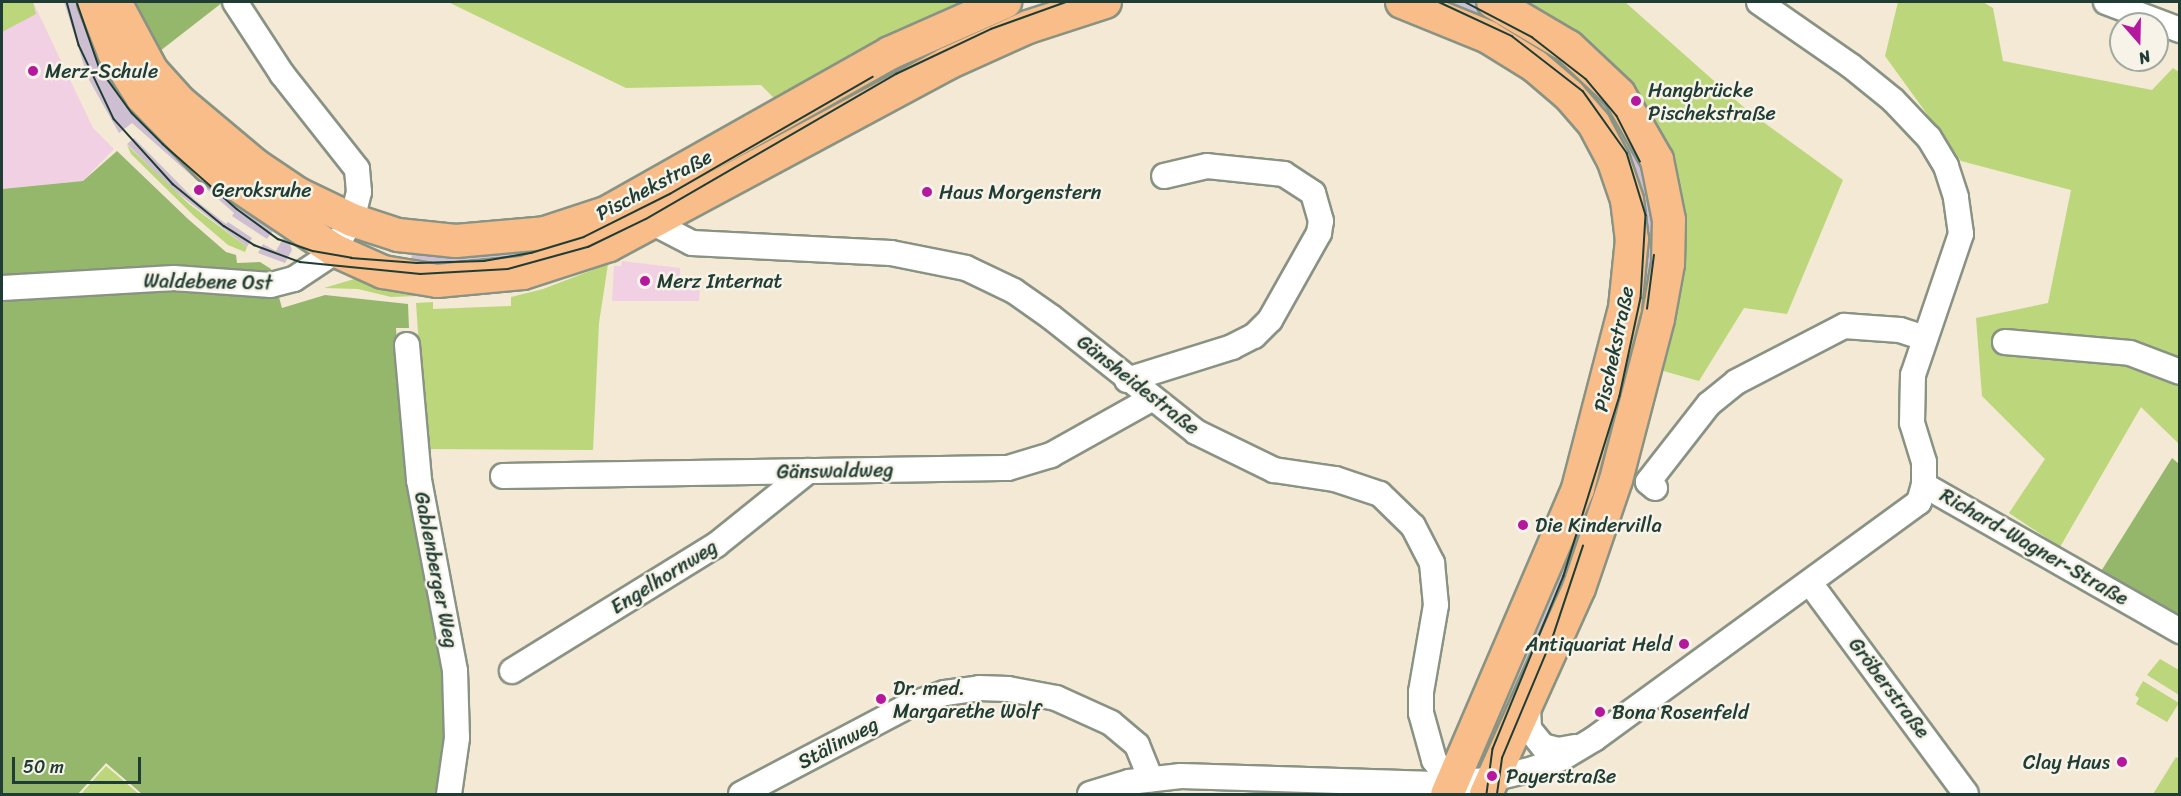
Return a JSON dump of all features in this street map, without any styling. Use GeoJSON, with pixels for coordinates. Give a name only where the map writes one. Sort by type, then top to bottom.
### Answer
{"type":"FeatureCollection","features":[{"type":"Feature","properties":{"kind":"main road","name":"Pischekstraße"},"geometry":{"type":"LineString","coordinates":[[94,2],[110,44],[127,75],[182,142],[242,191],[334,249],[398,276],[437,281],[478,279],[565,261],[652,223],[946,64],[1028,27],[1105,2]]}},
{"type":"Feature","properties":{"kind":"main road","name":"Pischekstraße"},"geometry":{"type":"LineString","coordinates":[[115,2],[152,71],[180,102],[255,165],[298,194],[352,220],[398,236],[484,240],[545,233],[620,206],[891,53],[1005,2]]}},
{"type":"Feature","properties":{"kind":"main road","name":"Pischekstraße"},"geometry":{"type":"LineString","coordinates":[[1402,2],[1488,36],[1535,66],[1569,95],[1594,124],[1613,159],[1630,217],[1631,260],[1625,308],[1596,429],[1551,558],[1480,719],[1445,776]]}},
{"type":"Feature","properties":{"kind":"main road","name":"Pischekstraße"},"geometry":{"type":"LineString","coordinates":[[1491,789],[1528,709],[1578,588],[1623,457],[1658,319],[1668,264],[1669,220],[1657,160],[1619,94],[1569,47],[1493,2]]}},
{"type":"Feature","properties":{"kind":"street"},"geometry":{"type":"LineString","coordinates":[[235,2],[282,74],[357,169],[359,192],[352,220]]}},
{"type":"Feature","properties":{"kind":"street","name":"Richard-Wagner-Straße"},"geometry":{"type":"LineString","coordinates":[[1759,2],[1851,66],[1893,100],[1929,138],[1946,166],[1956,197],[1961,234],[1924,338],[1910,399],[1912,423],[1924,462],[1924,485],[2180,631]]}},
{"type":"Feature","properties":{"kind":"street"},"geometry":{"type":"LineString","coordinates":[[2106,2],[2180,30]]}},
{"type":"Feature","properties":{"kind":"street"},"geometry":{"type":"LineString","coordinates":[[1127,380],[1232,347],[1254,336],[1270,320],[1316,242],[1320,227],[1313,193],[1284,174],[1214,165],[1164,176]]}},
{"type":"Feature","properties":{"kind":"street","name":"Gänsheidestraße"},"geometry":{"type":"LineString","coordinates":[[620,206],[699,244],[891,253],[966,268],[1014,291],[1051,317],[1150,399],[1196,432],[1274,470],[1335,479],[1380,494],[1413,525],[1432,563],[1436,605],[1420,698],[1445,776]]}},
{"type":"Feature","properties":{"kind":"street","name":"Waldebene Ost"},"geometry":{"type":"LineString","coordinates":[[2,288],[185,278],[271,285],[310,270],[334,249],[352,220]]}},
{"type":"Feature","properties":{"kind":"street"},"geometry":{"type":"LineString","coordinates":[[1655,488],[1648,482],[1709,404],[1737,382],[1844,326],[1900,330],[1924,338]]}},
{"type":"Feature","properties":{"kind":"street"},"geometry":{"type":"LineString","coordinates":[[2005,342],[2130,353],[2180,372]]}},
{"type":"Feature","properties":{"kind":"street","name":"Gablenberger Weg"},"geometry":{"type":"LineString","coordinates":[[407,345],[419,480],[455,671],[457,738],[449,795]]}},
{"type":"Feature","properties":{"kind":"street","name":"Gänswaldweg"},"geometry":{"type":"LineString","coordinates":[[503,476],[987,470],[1029,464],[1150,399]]}},
{"type":"Feature","properties":{"kind":"street","name":"Engelhornweg"},"geometry":{"type":"LineString","coordinates":[[512,671],[716,545],[808,471]]}},
{"type":"Feature","properties":{"kind":"street"},"geometry":{"type":"LineString","coordinates":[[1406,780],[1428,763],[1445,776],[1491,789],[1554,761],[1593,739],[1909,512],[1919,502],[1924,485]]}},
{"type":"Feature","properties":{"kind":"street","name":"Gröberstraße"},"geometry":{"type":"LineString","coordinates":[[1810,583],[1966,795]]}},
{"type":"Feature","properties":{"kind":"street","name":"Stälinweg"},"geometry":{"type":"LineString","coordinates":[[741,795],[910,705],[945,693],[994,688],[1056,699],[1111,723],[1137,745],[1151,779]]}},
{"type":"Feature","properties":{"kind":"street"},"geometry":{"type":"LineString","coordinates":[[1528,709],[1529,729],[1546,748],[1564,750],[1593,739]]}},
{"type":"Feature","properties":{"kind":"street"},"geometry":{"type":"LineString","coordinates":[[1090,795],[1151,779],[1220,776],[1406,780],[1445,776]]}},
{"type":"Feature","properties":{"kind":"shaded area","name":"Merz-Schule"},"geometry":{"type":"Polygon","coordinates":[[[2,2],[33,2],[93,128],[114,149],[83,181],[2,189],[2,2]]]}},
{"type":"Feature","properties":{"kind":"shaded area"},"geometry":{"type":"Polygon","coordinates":[[[64,2],[82,2],[273,231],[267,239],[232,216],[234,213],[132,123],[119,133],[88,78],[64,2]]]}},
{"type":"Feature","properties":{"kind":"shaded area"},"geometry":{"type":"Polygon","coordinates":[[[1425,2],[1474,2],[1507,18],[1583,70],[1643,147],[1661,250],[1609,469],[1507,730],[1497,726],[1555,590],[1629,334],[1611,135],[1425,2]]]}},
{"type":"Feature","properties":{"kind":"shaded area"},"geometry":{"type":"Polygon","coordinates":[[[134,138],[194,199],[226,224],[228,222],[252,238],[247,247],[171,188],[127,144],[134,138]]]}},
{"type":"Feature","properties":{"kind":"shaded area"},"geometry":{"type":"Polygon","coordinates":[[[634,220],[509,264],[410,266],[412,254],[502,254],[634,220]]]}},
{"type":"Feature","properties":{"kind":"shaded area"},"geometry":{"type":"Polygon","coordinates":[[[286,233],[292,250],[285,263],[258,253],[263,244],[276,251],[286,233]]]}},
{"type":"Feature","properties":{"kind":"shaded area","name":"Merz Internat"},"geometry":{"type":"Polygon","coordinates":[[[622,261],[680,268],[680,285],[700,286],[699,301],[612,301],[614,266],[621,266],[622,261]]]}},
{"type":"Feature","properties":{"kind":"green space"},"geometry":{"type":"Polygon","coordinates":[[[2,2],[33,2],[36,14],[2,32],[2,2]]]}},
{"type":"Feature","properties":{"kind":"green space"},"geometry":{"type":"Polygon","coordinates":[[[129,2],[223,2],[160,51],[133,17],[129,2]]]}},
{"type":"Feature","properties":{"kind":"green space"},"geometry":{"type":"Polygon","coordinates":[[[448,2],[960,2],[774,98],[761,85],[626,88],[448,2]]]}},
{"type":"Feature","properties":{"kind":"green space"},"geometry":{"type":"Polygon","coordinates":[[[1515,2],[1625,2],[1748,111],[1843,180],[1787,314],[1744,308],[1699,381],[1660,370],[1682,275],[1675,171],[1646,111],[1515,2]]]}},
{"type":"Feature","properties":{"kind":"green space"},"geometry":{"type":"Polygon","coordinates":[[[1898,2],[1983,2],[1993,8],[2003,61],[2152,90],[2173,68],[2179,72],[2179,444],[2141,407],[2060,547],[2009,513],[2045,459],[1982,396],[1976,318],[2048,303],[2071,190],[1961,161],[1885,56],[1898,2]]]}},
{"type":"Feature","properties":{"kind":"green space"},"geometry":{"type":"Polygon","coordinates":[[[127,145],[189,204],[247,247],[245,252],[228,245],[193,215],[131,154],[127,145]]]}},
{"type":"Feature","properties":{"kind":"green space"},"geometry":{"type":"Polygon","coordinates":[[[117,151],[188,219],[226,252],[236,255],[237,263],[260,262],[271,269],[282,308],[325,295],[408,304],[409,328],[396,328],[400,402],[450,674],[452,743],[439,794],[142,794],[106,763],[78,794],[2,794],[2,189],[83,181],[117,151]]]}},
{"type":"Feature","properties":{"kind":"green space"},"geometry":{"type":"Polygon","coordinates":[[[608,264],[599,323],[593,450],[426,449],[416,303],[433,302],[433,309],[511,306],[511,297],[543,289],[608,264]]]}},
{"type":"Feature","properties":{"kind":"green space"},"geometry":{"type":"Polygon","coordinates":[[[361,277],[499,288],[499,293],[391,297],[358,289],[324,288],[361,277]]]}},
{"type":"Feature","properties":{"kind":"green space"},"geometry":{"type":"Polygon","coordinates":[[[2172,458],[2179,464],[2179,619],[2100,573],[2172,458]]]}},
{"type":"Feature","properties":{"kind":"green space"},"geometry":{"type":"Polygon","coordinates":[[[2160,659],[2179,670],[2179,695],[2147,675],[2160,659]]]}},
{"type":"Feature","properties":{"kind":"green space"},"geometry":{"type":"Polygon","coordinates":[[[2143,681],[2179,703],[2167,722],[2136,704],[2139,698],[2135,695],[2143,681]]]}},
{"type":"Feature","properties":{"kind":"green space"},"geometry":{"type":"Polygon","coordinates":[[[2176,757],[2179,759],[2179,794],[2153,794],[2176,757]]]}},
{"type":"Feature","properties":{"kind":"green space"},"geometry":{"type":"Polygon","coordinates":[[[106,766],[139,794],[81,794],[106,766]]]}},
{"type":"Feature","properties":{"kind":"tram line"},"geometry":{"type":"LineString","coordinates":[[67,2],[79,45],[114,119],[173,184],[224,226],[254,245],[300,262],[420,274],[508,269],[588,247],[646,219],[896,74],[991,29],[1066,2]]}},
{"type":"Feature","properties":{"kind":"tram line"},"geometry":{"type":"LineString","coordinates":[[77,2],[100,69],[132,113],[163,144],[237,209],[278,239],[313,251],[351,258],[417,263],[484,261],[531,253],[584,237],[670,194],[873,77]]}},
{"type":"Feature","properties":{"kind":"tram line"},"geometry":{"type":"LineString","coordinates":[[1439,2],[1512,36],[1583,91],[1627,153],[1646,215],[1641,298],[1620,396],[1564,576],[1493,749],[1487,794]]}},
{"type":"Feature","properties":{"kind":"tram line"},"geometry":{"type":"LineString","coordinates":[[1465,2],[1532,37],[1586,79],[1617,116],[1640,161]]}},
{"type":"Feature","properties":{"kind":"tram line"},"geometry":{"type":"LineString","coordinates":[[1647,309],[1654,255]]}},
{"type":"Feature","properties":{"kind":"tram line"},"geometry":{"type":"LineString","coordinates":[[1497,794],[1502,758],[1552,639],[1583,546]]}},
{"type":"Feature","properties":{"kind":"place","name":"Merz-Schule"},"geometry":{"type":"Point","coordinates":[33,71]}},
{"type":"Feature","properties":{"kind":"place","name":"Hangbrücke Pischekstraße"},"geometry":{"type":"Point","coordinates":[1636,101]}},
{"type":"Feature","properties":{"kind":"place","name":"Geroksruhe"},"geometry":{"type":"Point","coordinates":[199,190]}},
{"type":"Feature","properties":{"kind":"place","name":"Haus Morgenstern"},"geometry":{"type":"Point","coordinates":[927,192]}},
{"type":"Feature","properties":{"kind":"place","name":"Merz Internat"},"geometry":{"type":"Point","coordinates":[645,281]}},
{"type":"Feature","properties":{"kind":"place","name":"Die Kindervilla"},"geometry":{"type":"Point","coordinates":[1523,525]}},
{"type":"Feature","properties":{"kind":"place","name":"Antiquariat Held"},"geometry":{"type":"Point","coordinates":[1684,644]}},
{"type":"Feature","properties":{"kind":"place","name":"Dr. med. Margarethe Wolf"},"geometry":{"type":"Point","coordinates":[881,699]}},
{"type":"Feature","properties":{"kind":"place","name":"Bona Rosenfeld"},"geometry":{"type":"Point","coordinates":[1600,712]}},
{"type":"Feature","properties":{"kind":"place","name":"Clay Haus"},"geometry":{"type":"Point","coordinates":[2122,762]}},
{"type":"Feature","properties":{"kind":"place","name":"Payerstraße"},"geometry":{"type":"Point","coordinates":[1492,776]}}]}
